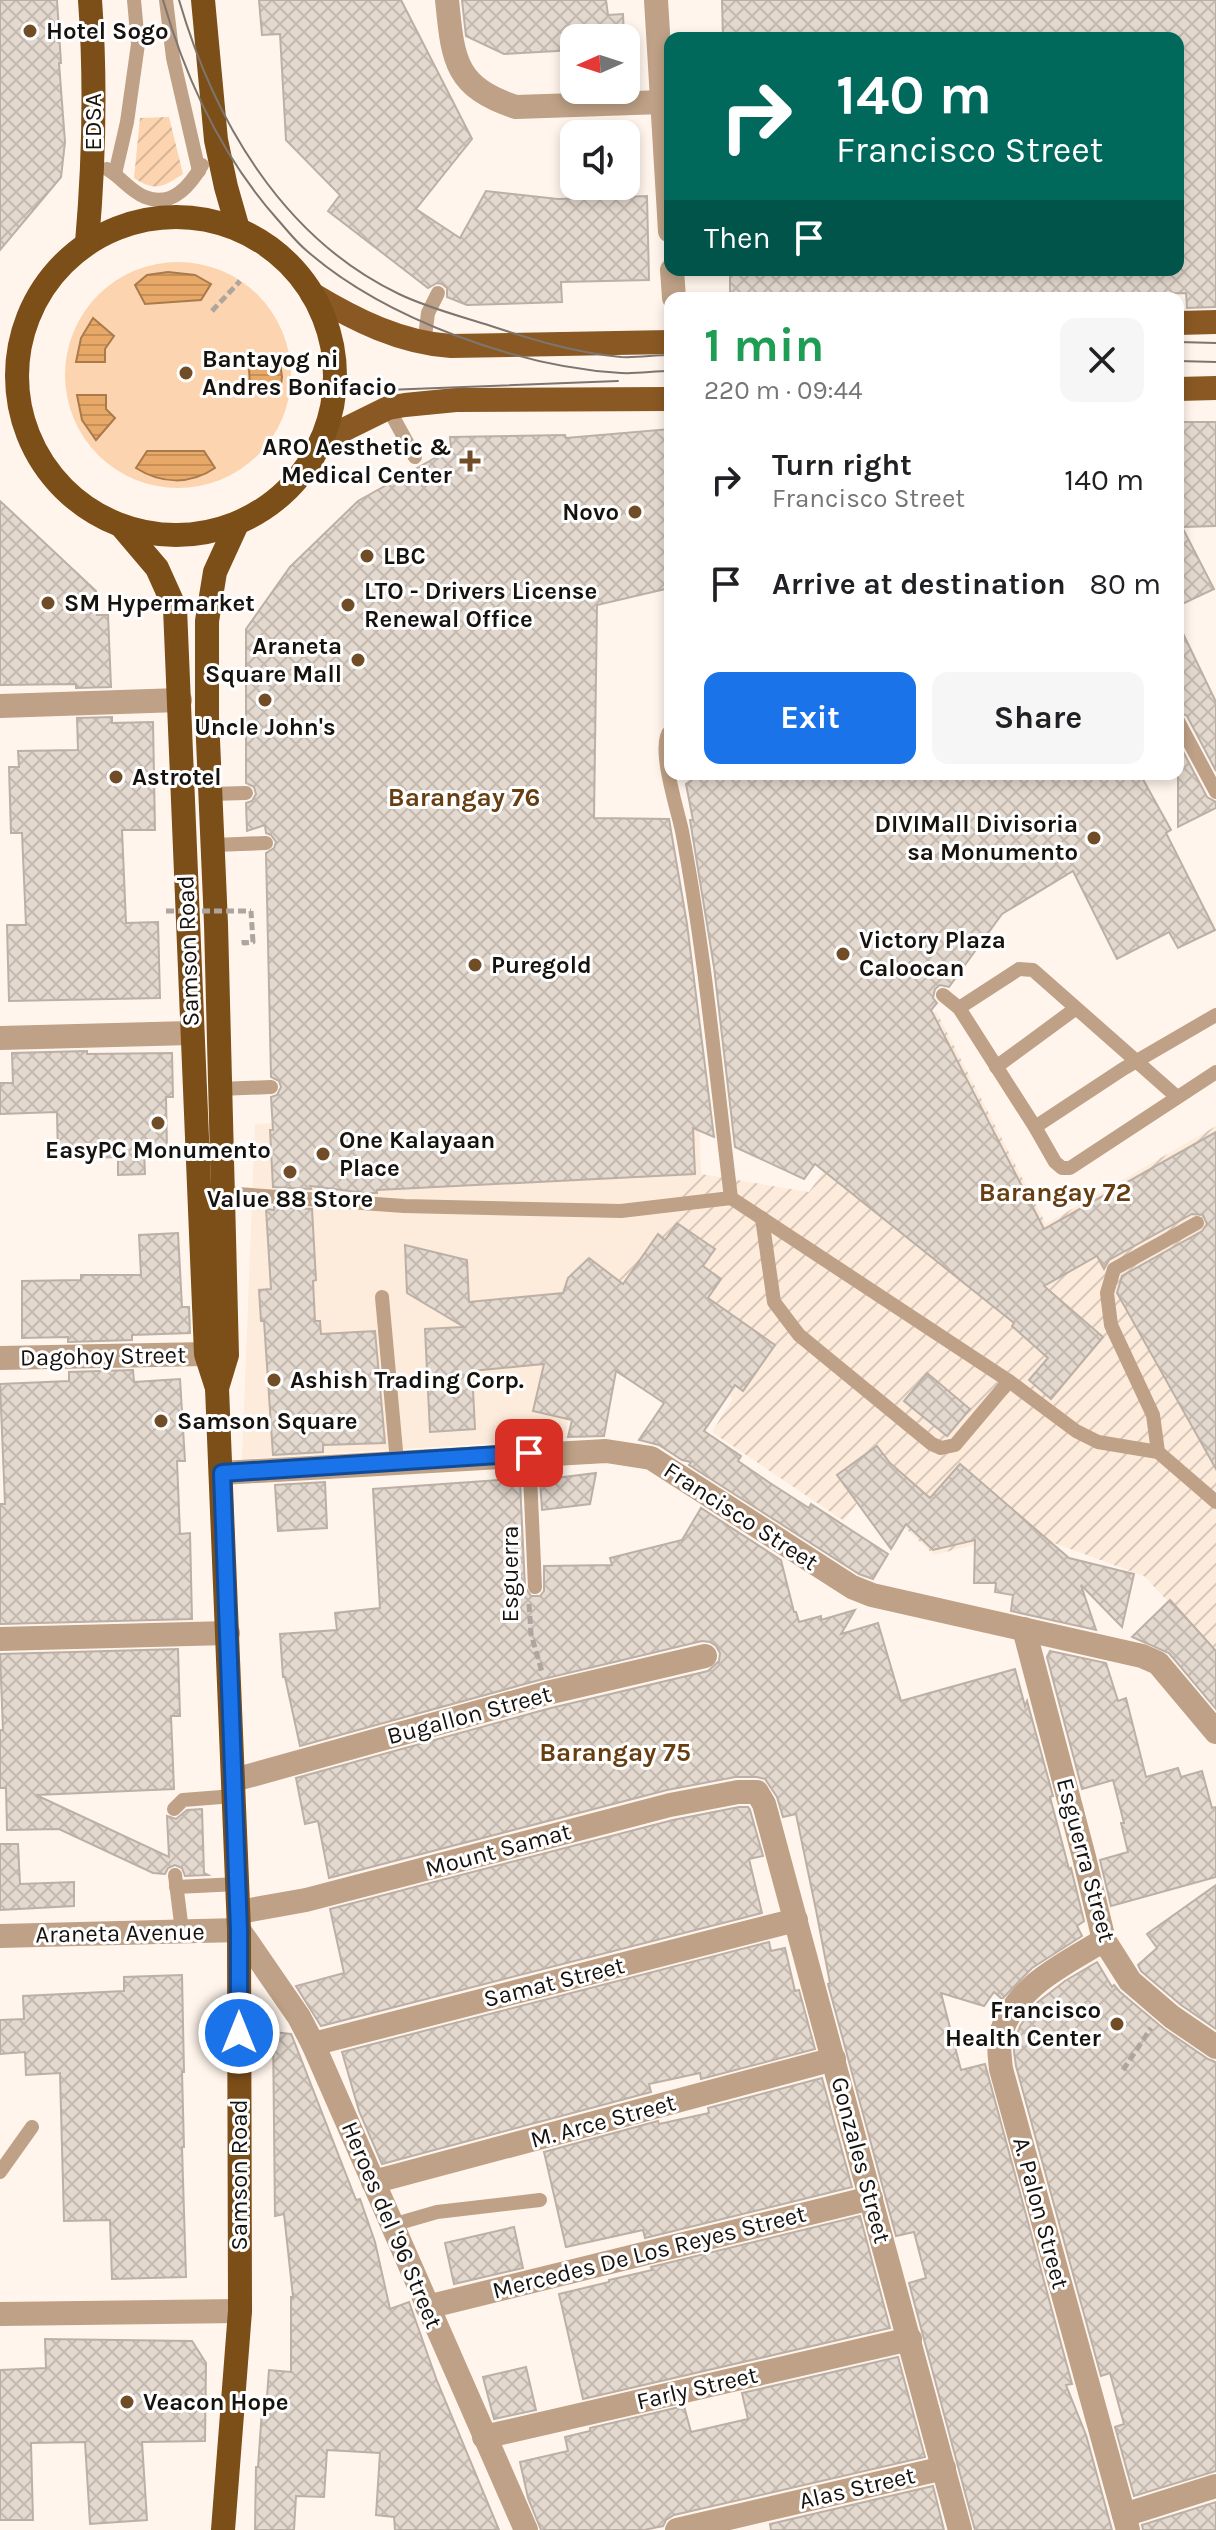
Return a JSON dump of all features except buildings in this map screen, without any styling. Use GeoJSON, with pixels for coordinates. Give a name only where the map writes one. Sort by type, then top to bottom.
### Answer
{"type":"FeatureCollection","features":[{"type":"Feature","properties":{"kind":"highway","name":"EDSA"},"geometry":{"type":"LineString","coordinates":[[87,243],[93,161],[90,0]]}},
{"type":"Feature","properties":{"kind":"highway"},"geometry":{"type":"LineString","coordinates":[[203,0],[216,140],[238,229]]}},
{"type":"Feature","properties":{"kind":"highway"},"geometry":{"type":"LineString","coordinates":[[159,217],[200,218],[238,229],[280,256],[298,274],[312,294],[331,341],[334,392],[321,441],[307,467],[287,490],[264,509],[237,524],[185,536],[123,528],[84,507],[67,493],[39,458],[29,438],[21,414],[17,363],[29,314],[53,274],[87,243],[107,232],[132,222],[159,217]]}},
{"type":"Feature","properties":{"kind":"highway"},"geometry":{"type":"LineString","coordinates":[[0,335],[29,314]]}},
{"type":"Feature","properties":{"kind":"highway"},"geometry":{"type":"LineString","coordinates":[[0,417],[29,438]]}},
{"type":"Feature","properties":{"kind":"highway","name":"Samson Road"},"geometry":{"type":"LineString","coordinates":[[217,1388],[227,1355],[207,717],[207,621],[215,572],[237,524]]}},
{"type":"Feature","properties":{"kind":"highway","name":"Samson Road"},"geometry":{"type":"LineString","coordinates":[[123,528],[157,568],[175,608],[206,1354],[217,1388],[222,1473],[239,1921],[240,2311],[223,2530]]}},
{"type":"Feature","properties":{"kind":"main road"},"geometry":{"type":"LineString","coordinates":[[312,294],[346,315],[424,344],[664,342]]}},
{"type":"Feature","properties":{"kind":"main road"},"geometry":{"type":"LineString","coordinates":[[1184,323],[1216,322]]}},
{"type":"Feature","properties":{"kind":"main road"},"geometry":{"type":"LineString","coordinates":[[1184,389],[1216,388]]}},
{"type":"Feature","properties":{"kind":"main road"},"geometry":{"type":"LineString","coordinates":[[321,441],[388,408],[456,400],[664,399]]}},
{"type":"Feature","properties":{"kind":"street"},"geometry":{"type":"LineString","coordinates":[[447,0],[454,56],[464,76],[494,100],[516,107],[664,102]]}},
{"type":"Feature","properties":{"kind":"street"},"geometry":{"type":"LineString","coordinates":[[656,0],[664,74]]}},
{"type":"Feature","properties":{"kind":"street"},"geometry":{"type":"LineString","coordinates":[[0,706],[180,700]]}},
{"type":"Feature","properties":{"kind":"street"},"geometry":{"type":"LineString","coordinates":[[0,1038],[191,1033]]}},
{"type":"Feature","properties":{"kind":"street","name":"Dagohoy Street"},"geometry":{"type":"LineString","coordinates":[[0,1358],[206,1354]]}},
{"type":"Feature","properties":{"kind":"street","name":"Francisco Street"},"geometry":{"type":"LineString","coordinates":[[222,1473],[529,1453],[606,1451],[651,1458],[852,1587],[872,1595],[1142,1656],[1158,1663],[1216,1732]]}},
{"type":"Feature","properties":{"kind":"street","name":"Esguerra Street"},"geometry":{"type":"LineString","coordinates":[[1024,1629],[1104,1940],[1130,1981],[1216,2047]]}},
{"type":"Feature","properties":{"kind":"street"},"geometry":{"type":"LineString","coordinates":[[0,1639],[228,1633]]}},
{"type":"Feature","properties":{"kind":"street","name":"Bugallon Street"},"geometry":{"type":"LineString","coordinates":[[234,1788],[547,1693],[705,1656]]}},
{"type":"Feature","properties":{"kind":"street","name":"Mount Samat"},"geometry":{"type":"LineString","coordinates":[[239,1921],[306,1900],[670,1805],[738,1792],[757,1792]]}},
{"type":"Feature","properties":{"kind":"street","name":"Gonzales Street"},"geometry":{"type":"LineString","coordinates":[[757,1792],[764,1804],[796,1920],[960,2530]]}},
{"type":"Feature","properties":{"kind":"street","name":"Samat Street"},"geometry":{"type":"LineString","coordinates":[[313,2044],[796,1920]]}},
{"type":"Feature","properties":{"kind":"street","name":"Araneta Avenue"},"geometry":{"type":"LineString","coordinates":[[0,1936],[182,1931],[239,1921]]}},
{"type":"Feature","properties":{"kind":"street","name":"Heroes del '96 Street"},"geometry":{"type":"LineString","coordinates":[[239,1921],[313,2044],[526,2530]]}},
{"type":"Feature","properties":{"kind":"street","name":"A. Palon Street"},"geometry":{"type":"LineString","coordinates":[[1104,1940],[1030,1986],[1008,2017],[999,2039],[1001,2069],[1126,2522]]}},
{"type":"Feature","properties":{"kind":"street","name":"M. Arce Street"},"geometry":{"type":"LineString","coordinates":[[373,2182],[834,2059]]}},
{"type":"Feature","properties":{"kind":"street","name":"Mercedes De Los Reyes Street"},"geometry":{"type":"LineString","coordinates":[[427,2307],[871,2198]]}},
{"type":"Feature","properties":{"kind":"street"},"geometry":{"type":"LineString","coordinates":[[0,2314],[240,2311]]}},
{"type":"Feature","properties":{"kind":"street","name":"Farly Street"},"geometry":{"type":"LineString","coordinates":[[484,2437],[910,2339]]}},
{"type":"Feature","properties":{"kind":"street","name":"Alas Street"},"geometry":{"type":"LineString","coordinates":[[677,2530],[944,2468]]}},
{"type":"Feature","properties":{"kind":"street"},"geometry":{"type":"LineString","coordinates":[[1126,2522],[1216,2486]]}},
{"type":"Feature","properties":{"kind":"lane"},"geometry":{"type":"LineString","coordinates":[[115,174],[127,122],[138,44],[134,0]]}},
{"type":"Feature","properties":{"kind":"lane"},"geometry":{"type":"LineString","coordinates":[[166,0],[173,58],[199,171]]}},
{"type":"Feature","properties":{"kind":"lane"},"geometry":{"type":"LineString","coordinates":[[93,161],[144,196],[158,200],[189,187],[216,140]]}},
{"type":"Feature","properties":{"kind":"lane"},"geometry":{"type":"LineString","coordinates":[[424,344],[428,313],[438,293]]}},
{"type":"Feature","properties":{"kind":"lane"},"geometry":{"type":"LineString","coordinates":[[388,408],[415,457]]}},
{"type":"Feature","properties":{"kind":"lane"},"geometry":{"type":"LineString","coordinates":[[1184,732],[1216,792]]}},
{"type":"Feature","properties":{"kind":"lane"},"geometry":{"type":"LineString","coordinates":[[670,780],[696,921],[731,1198]]}},
{"type":"Feature","properties":{"kind":"lane"},"geometry":{"type":"LineString","coordinates":[[211,794],[246,793]]}},
{"type":"Feature","properties":{"kind":"lane"},"geometry":{"type":"LineString","coordinates":[[213,845],[266,843]]}},
{"type":"Feature","properties":{"kind":"lane"},"geometry":{"type":"LineString","coordinates":[[959,1008],[1019,969],[1033,970],[1177,1097]]}},
{"type":"Feature","properties":{"kind":"lane"},"geometry":{"type":"LineString","coordinates":[[943,995],[959,1008],[1055,1162],[1062,1168],[1070,1168],[1216,1072]]}},
{"type":"Feature","properties":{"kind":"lane"},"geometry":{"type":"LineString","coordinates":[[996,1067],[1075,1009]]}},
{"type":"Feature","properties":{"kind":"lane"},"geometry":{"type":"LineString","coordinates":[[1035,1127],[1216,1015]]}},
{"type":"Feature","properties":{"kind":"lane"},"geometry":{"type":"LineString","coordinates":[[220,1089],[271,1087]]}},
{"type":"Feature","properties":{"kind":"lane"},"geometry":{"type":"LineString","coordinates":[[223,1193],[404,1206],[621,1211],[731,1198],[1009,1381],[1076,1431],[1098,1442],[1158,1452],[1216,1502]]}},
{"type":"Feature","properties":{"kind":"lane"},"geometry":{"type":"LineString","coordinates":[[762,1218],[774,1302],[799,1335],[932,1444],[941,1448],[955,1445],[1009,1381]]}},
{"type":"Feature","properties":{"kind":"lane"},"geometry":{"type":"LineString","coordinates":[[1158,1452],[1153,1415],[1111,1325],[1107,1293],[1114,1269],[1197,1223]]}},
{"type":"Feature","properties":{"kind":"lane"},"geometry":{"type":"LineString","coordinates":[[382,1297],[397,1462]]}},
{"type":"Feature","properties":{"kind":"lane","name":"Esguerra"},"geometry":{"type":"LineString","coordinates":[[529,1453],[535,1587]]}},
{"type":"Feature","properties":{"kind":"lane"},"geometry":{"type":"LineString","coordinates":[[174,1809],[183,1800],[234,1788]]}},
{"type":"Feature","properties":{"kind":"lane"},"geometry":{"type":"LineString","coordinates":[[182,1931],[176,1881],[238,1884]]}},
{"type":"Feature","properties":{"kind":"lane"},"geometry":{"type":"LineString","coordinates":[[0,2172],[32,2127]]}},
{"type":"Feature","properties":{"kind":"lane"},"geometry":{"type":"LineString","coordinates":[[392,2225],[437,2212],[540,2200]]}},
{"type":"Feature","properties":{"kind":"path"},"geometry":{"type":"LineString","coordinates":[[212,311],[240,281]]}},
{"type":"Feature","properties":{"kind":"path"},"geometry":{"type":"LineString","coordinates":[[166,911],[251,911],[253,942],[244,943],[243,932]]}},
{"type":"Feature","properties":{"kind":"path","name":"Esguerra"},"geometry":{"type":"LineString","coordinates":[[535,1587],[528,1594],[531,1634],[547,1693]]}},
{"type":"Feature","properties":{"kind":"path"},"geometry":{"type":"LineString","coordinates":[[1123,2070],[1163,2009]]}},
{"type":"Feature","properties":{"kind":"shaded area"},"geometry":{"type":"Polygon","coordinates":[[[169,117],[183,174],[164,185],[148,185],[134,178],[140,118],[169,117]]]}},
{"type":"Feature","properties":{"kind":"shaded area"},"geometry":{"type":"Polygon","coordinates":[[[178,262],[200,264],[221,271],[241,281],[258,295],[272,312],[282,332],[289,353],[289,397],[282,418],[272,438],[258,455],[241,469],[221,479],[200,486],[178,488],[156,486],[135,479],[115,469],[98,455],[84,438],[74,418],[67,397],[65,375],[67,353],[74,332],[84,312],[98,295],[115,281],[135,271],[156,264],[178,262]]]}},
{"type":"Feature","properties":{"kind":"shaded area"},"geometry":{"type":"Polygon","coordinates":[[[168,272],[195,275],[211,284],[201,300],[145,304],[135,285],[147,275],[168,272]]]}},
{"type":"Feature","properties":{"kind":"shaded area"},"geometry":{"type":"Polygon","coordinates":[[[93,318],[114,336],[105,349],[105,362],[76,362],[81,338],[93,318]]]}},
{"type":"Feature","properties":{"kind":"shaded area"},"geometry":{"type":"Polygon","coordinates":[[[280,362],[280,392],[250,387],[249,368],[280,362]]]}},
{"type":"Feature","properties":{"kind":"shaded area"},"geometry":{"type":"Polygon","coordinates":[[[77,395],[106,395],[106,409],[115,418],[96,440],[82,420],[77,395]]]}},
{"type":"Feature","properties":{"kind":"shaded area"},"geometry":{"type":"Polygon","coordinates":[[[147,451],[204,451],[215,468],[186,480],[165,480],[136,468],[147,451]]]}},
{"type":"Feature","properties":{"kind":"shaded area"},"geometry":{"type":"Polygon","coordinates":[[[936,1011],[1046,1224],[1216,1126],[1216,1652],[1144,1576],[1024,1532],[934,1555],[866,1491],[844,1521],[712,1432],[733,1398],[597,1299],[701,1174],[809,1192],[936,1011]]]}},
{"type":"Feature","properties":{"kind":"shaded area","name":"One Kalayaan Place"},"geometry":{"type":"Polygon","coordinates":[[[699,1106],[701,1174],[597,1299],[564,1439],[242,1459],[255,1124],[699,1106]]]}},
{"type":"Feature","properties":{"kind":"tram line"},"geometry":{"type":"LineString","coordinates":[[163,0],[195,88],[223,144],[258,196],[295,240],[339,276],[414,318],[497,350],[581,369],[627,373],[664,371]]}},
{"type":"Feature","properties":{"kind":"tram line"},"geometry":{"type":"LineString","coordinates":[[179,0],[212,89],[258,171],[287,208],[320,241],[357,270],[421,304],[539,341],[621,357],[664,355]]}},
{"type":"Feature","properties":{"kind":"tram line"},"geometry":{"type":"LineString","coordinates":[[1184,342],[1216,343]]}},
{"type":"Feature","properties":{"kind":"tram line"},"geometry":{"type":"LineString","coordinates":[[1184,361],[1216,362]]}},
{"type":"Feature","properties":{"kind":"tram line"},"geometry":{"type":"LineString","coordinates":[[386,390],[618,381]]}},
{"type":"Feature","properties":{"kind":"place","name":"Hotel Sogo"},"geometry":{"type":"Point","coordinates":[30,31]}},
{"type":"Feature","properties":{"kind":"place","name":"Bantayog ni Andres Bonifacio"},"geometry":{"type":"Point","coordinates":[186,373]}},
{"type":"Feature","properties":{"kind":"place","name":"ARO Aesthetic & Medical Center"},"geometry":{"type":"Point","coordinates":[470,461]}},
{"type":"Feature","properties":{"kind":"place","name":"Novo"},"geometry":{"type":"Point","coordinates":[635,512]}},
{"type":"Feature","properties":{"kind":"place","name":"LBC"},"geometry":{"type":"Point","coordinates":[367,556]}},
{"type":"Feature","properties":{"kind":"place","name":"SM Hypermarket"},"geometry":{"type":"Point","coordinates":[48,603]}},
{"type":"Feature","properties":{"kind":"place","name":"LTO - Drivers License Renewal Office"},"geometry":{"type":"Point","coordinates":[348,605]}},
{"type":"Feature","properties":{"kind":"place","name":"Araneta Square Mall"},"geometry":{"type":"Point","coordinates":[358,660]}},
{"type":"Feature","properties":{"kind":"place","name":"Uncle John's"},"geometry":{"type":"Point","coordinates":[265,700]}},
{"type":"Feature","properties":{"kind":"place","name":"Astrotel"},"geometry":{"type":"Point","coordinates":[116,777]}},
{"type":"Feature","properties":{"kind":"place","name":"DIVIMall Divisoria sa Monumento"},"geometry":{"type":"Point","coordinates":[1094,838]}},
{"type":"Feature","properties":{"kind":"place","name":"Victory Plaza Caloocan"},"geometry":{"type":"Point","coordinates":[843,954]}},
{"type":"Feature","properties":{"kind":"place","name":"Puregold"},"geometry":{"type":"Point","coordinates":[475,965]}},
{"type":"Feature","properties":{"kind":"place","name":"EasyPC Monumento"},"geometry":{"type":"Point","coordinates":[158,1123]}},
{"type":"Feature","properties":{"kind":"place","name":"One Kalayaan Place"},"geometry":{"type":"Point","coordinates":[323,1154]}},
{"type":"Feature","properties":{"kind":"place","name":"Value 88 Store"},"geometry":{"type":"Point","coordinates":[290,1172]}},
{"type":"Feature","properties":{"kind":"place","name":"Ashish Trading Corp."},"geometry":{"type":"Point","coordinates":[274,1380]}},
{"type":"Feature","properties":{"kind":"place","name":"Samson Square"},"geometry":{"type":"Point","coordinates":[161,1421]}},
{"type":"Feature","properties":{"kind":"place","name":"Francisco Health Center"},"geometry":{"type":"Point","coordinates":[1117,2024]}},
{"type":"Feature","properties":{"kind":"place","name":"Veacon Hope"},"geometry":{"type":"Point","coordinates":[127,2402]}},
{"type":"Feature","properties":{"kind":"district","name":"Barangay 76"},"geometry":{"type":"Point","coordinates":[464,797]}},
{"type":"Feature","properties":{"kind":"district","name":"Barangay 72"},"geometry":{"type":"Point","coordinates":[1055,1192]}},
{"type":"Feature","properties":{"kind":"district","name":"Barangay 75"},"geometry":{"type":"Point","coordinates":[615,1752]}},
{"type":"Feature","properties":{"kind":"route"},"geometry":{"type":"LineString","coordinates":[[239,2033],[239,1930],[222,1473],[529,1453]]}}]}
